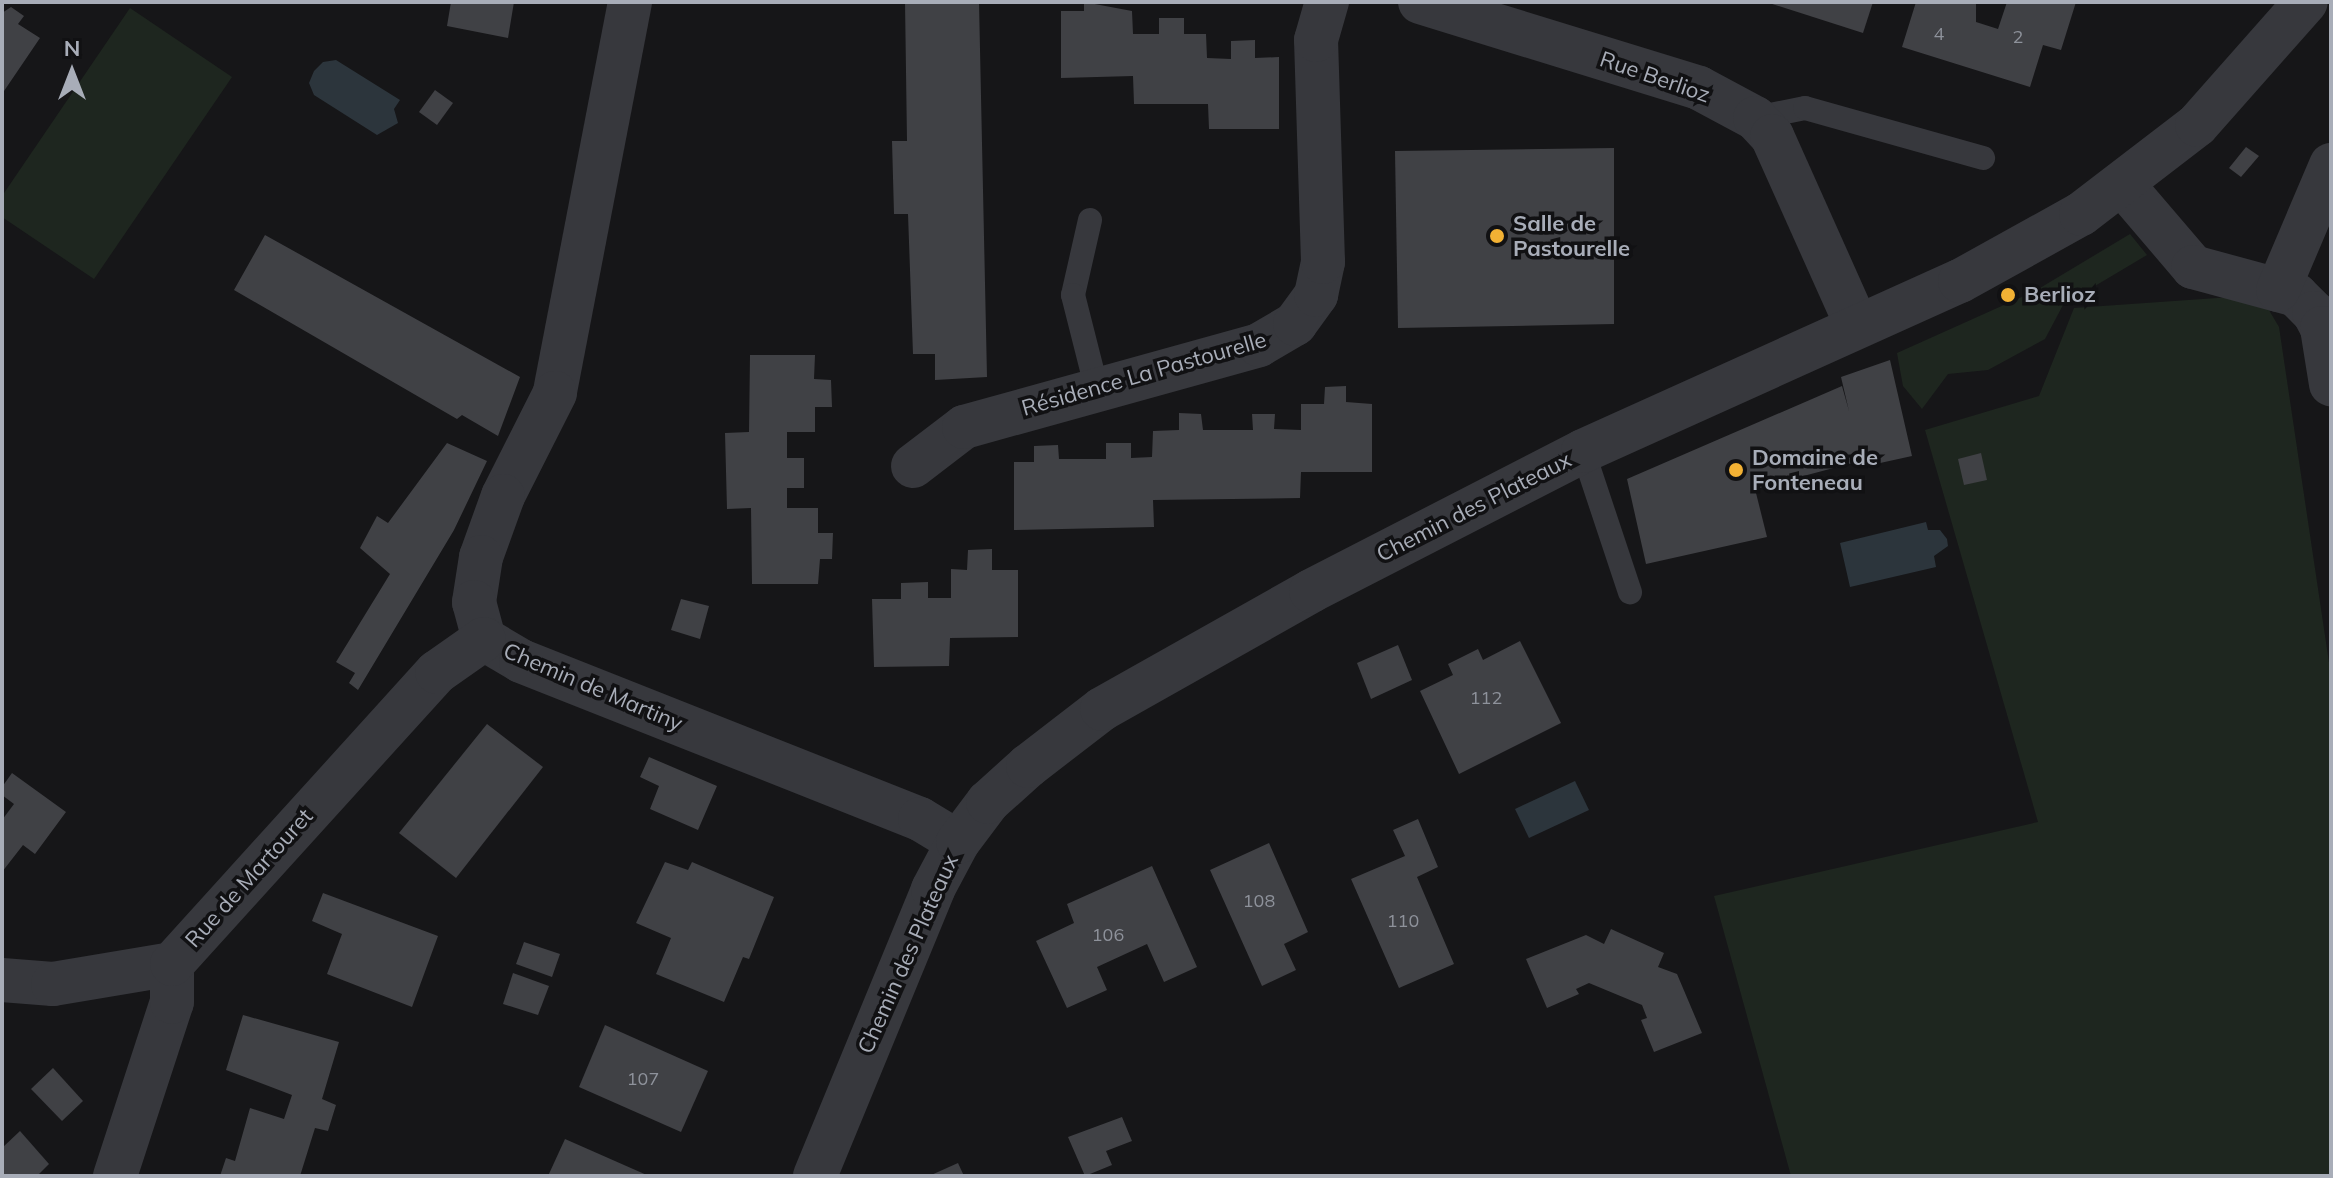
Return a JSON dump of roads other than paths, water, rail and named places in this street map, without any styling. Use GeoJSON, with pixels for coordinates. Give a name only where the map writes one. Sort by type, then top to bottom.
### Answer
{"type":"FeatureCollection","features":[{"type":"Feature","properties":{"kind":"street","name":"Chemin de Martiny"},"geometry":{"type":"LineString","coordinates":[[630,2],[555,393],[503,496],[481,557],[474,602],[484,639],[521,661],[920,819],[958,842]]}},
{"type":"Feature","properties":{"kind":"street","name":"Résidence La Pastourelle"},"geometry":{"type":"LineString","coordinates":[[913,466],[964,427],[1259,345],[1295,324],[1316,295],[1323,262],[1316,40],[1327,2]]}},
{"type":"Feature","properties":{"kind":"street","name":"Rue Berlioz"},"geometry":{"type":"LineString","coordinates":[[1420,2],[1699,88],[1755,118],[1772,136],[1857,326]]}},
{"type":"Feature","properties":{"kind":"street","name":"Chemin des Plateaux"},"geometry":{"type":"LineString","coordinates":[[815,1176],[917,926],[958,842],[988,802],[1102,709],[1311,591],[1583,451],[1960,281],[2123,185],[2197,125],[2306,2]]}},
{"type":"Feature","properties":{"kind":"street"},"geometry":{"type":"LineString","coordinates":[[2278,290],[2331,165]]}},
{"type":"Feature","properties":{"kind":"street"},"geometry":{"type":"LineString","coordinates":[[2123,185],[2193,267],[2296,295],[2314,313],[2322,328],[2331,384]]}},
{"type":"Feature","properties":{"kind":"street","name":"Rue de Martouret"},"geometry":{"type":"LineString","coordinates":[[115,1176],[172,1002],[172,964],[437,672],[484,639]]}},
{"type":"Feature","properties":{"kind":"street"},"geometry":{"type":"LineString","coordinates":[[2,980],[53,984],[172,964]]}},
{"type":"Feature","properties":{"kind":"lane"},"geometry":{"type":"LineString","coordinates":[[1755,118],[1805,108],[1983,158]]}},
{"type":"Feature","properties":{"kind":"lane"},"geometry":{"type":"LineString","coordinates":[[1090,220],[1073,295],[1097,390]]}},
{"type":"Feature","properties":{"kind":"lane"},"geometry":{"type":"LineString","coordinates":[[1583,451],[1630,592]]}},
{"type":"Feature","properties":{"kind":"place","name":"Salle de Pastourelle"},"geometry":{"type":"Point","coordinates":[1497,236]}},
{"type":"Feature","properties":{"kind":"place","name":"Berlioz"},"geometry":{"type":"Point","coordinates":[2008,295]}},
{"type":"Feature","properties":{"kind":"place","name":"Domaine de Fonteneau"},"geometry":{"type":"Point","coordinates":[1736,470]}}]}
